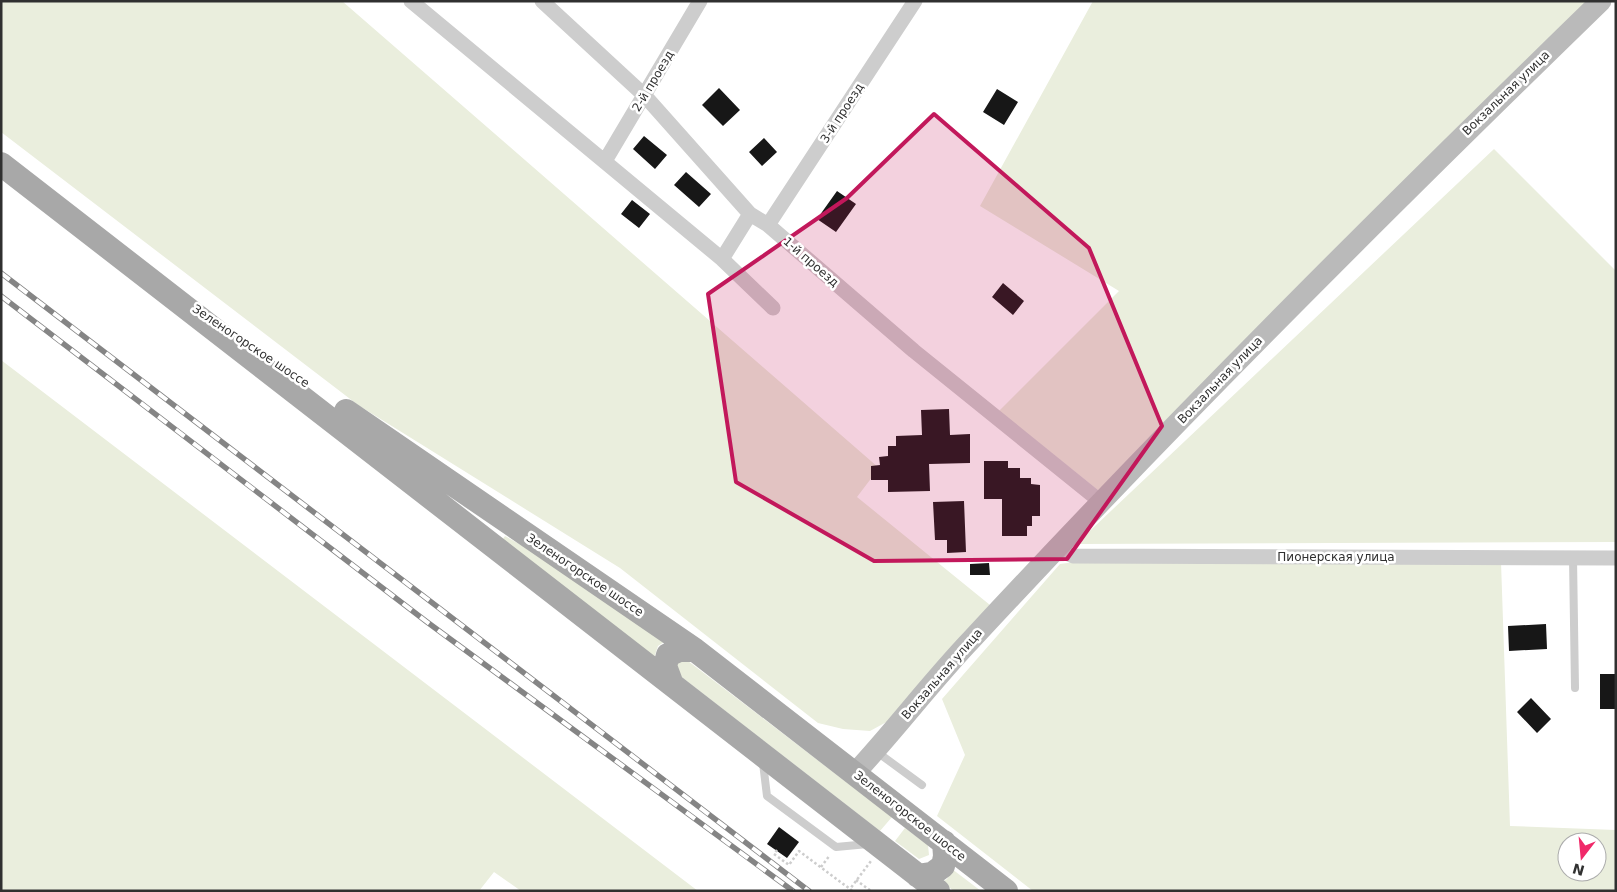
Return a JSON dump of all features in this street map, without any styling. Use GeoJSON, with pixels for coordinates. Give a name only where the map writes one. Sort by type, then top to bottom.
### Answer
{"type":"FeatureCollection","features":[{"type":"Feature","properties":{"kind":"main road","name":"Зеленогорское шоссе"},"geometry":{"type":"LineString","coordinates":[[1,164],[938,891]]}},
{"type":"Feature","properties":{"kind":"main road","name":"Зеленогорское шоссе"},"geometry":{"type":"LineString","coordinates":[[150,278],[695,650],[1006,891]]}},
{"type":"Feature","properties":{"kind":"main road"},"geometry":{"type":"LineString","coordinates":[[671,682],[665,666],[668,655],[679,650],[695,650]]}},
{"type":"Feature","properties":{"kind":"main road"},"geometry":{"type":"LineString","coordinates":[[918,876],[932,874],[943,866],[945,856],[944,842]]}},
{"type":"Feature","properties":{"kind":"street"},"geometry":{"type":"LineString","coordinates":[[411,1],[722,259],[774,308]]}},
{"type":"Feature","properties":{"kind":"street","name":"1-й проезд"},"geometry":{"type":"LineString","coordinates":[[542,1],[645,96],[750,214],[768,225],[914,351],[1101,502]]}},
{"type":"Feature","properties":{"kind":"street","name":"2-й проезд"},"geometry":{"type":"LineString","coordinates":[[605,161],[700,1]]}},
{"type":"Feature","properties":{"kind":"street","name":"3-й проезд"},"geometry":{"type":"LineString","coordinates":[[768,225],[915,1]]}},
{"type":"Feature","properties":{"kind":"street","name":"Вокзальная улица"},"geometry":{"type":"LineString","coordinates":[[855,773],[970,641],[1101,502],[1375,221],[1601,1]]}},
{"type":"Feature","properties":{"kind":"street"},"geometry":{"type":"LineString","coordinates":[[722,259],[750,214]]}},
{"type":"Feature","properties":{"kind":"street","name":"Пионерская улица"},"geometry":{"type":"LineString","coordinates":[[1057,549],[1072,556],[1616,558]]}},
{"type":"Feature","properties":{"kind":"lane"},"geometry":{"type":"LineString","coordinates":[[1573,558],[1575,688]]}},
{"type":"Feature","properties":{"kind":"lane"},"geometry":{"type":"LineString","coordinates":[[876,751],[922,785]]}},
{"type":"Feature","properties":{"kind":"lane"},"geometry":{"type":"LineString","coordinates":[[761,753],[768,796],[836,847],[879,845]]}},
{"type":"Feature","properties":{"kind":"path"},"geometry":{"type":"LineString","coordinates":[[777,850],[774,854],[789,865],[799,851],[851,890],[879,845]]}},
{"type":"Feature","properties":{"kind":"path"},"geometry":{"type":"LineString","coordinates":[[821,867],[836,847]]}},
{"type":"Feature","properties":{"kind":"path"},"geometry":{"type":"LineString","coordinates":[[856,880],[871,891]]}},
{"type":"Feature","properties":{"kind":"highlighted area"},"geometry":{"type":"Polygon","coordinates":[[[934,114],[1089,248],[1162,426],[1067,559],[874,561],[736,482],[708,294],[847,198],[934,114]]]}},
{"type":"Feature","properties":{"kind":"green space"},"geometry":{"type":"Polygon","coordinates":[[[1,1],[342,1],[879,468],[857,497],[990,605],[892,719],[870,731],[843,729],[818,723],[620,568],[358,405],[1,132],[1,1]]]}},
{"type":"Feature","properties":{"kind":"green space"},"geometry":{"type":"Polygon","coordinates":[[[1093,1],[1594,1],[1099,491],[999,411],[1119,291],[980,206],[1093,1]]]}},
{"type":"Feature","properties":{"kind":"green space"},"geometry":{"type":"Polygon","coordinates":[[[1494,149],[1616,271],[1616,542],[1076,544],[1494,149]]]}},
{"type":"Feature","properties":{"kind":"green space"},"geometry":{"type":"Polygon","coordinates":[[[1,360],[698,891],[521,891],[494,872],[479,891],[1,891],[1,360]]]}},
{"type":"Feature","properties":{"kind":"green space"},"geometry":{"type":"Polygon","coordinates":[[[505,536],[552,562],[664,642],[658,646],[654,658],[502,540],[505,536]]]}},
{"type":"Feature","properties":{"kind":"green space"},"geometry":{"type":"Polygon","coordinates":[[[1082,561],[1501,562],[1510,826],[1616,830],[1616,891],[1033,891],[937,816],[965,755],[942,699],[1060,564],[1082,561]]]}},
{"type":"Feature","properties":{"kind":"green space"},"geometry":{"type":"Polygon","coordinates":[[[681,660],[688,661],[892,817],[880,831],[679,675],[676,664],[681,660]]]}},
{"type":"Feature","properties":{"kind":"green space"},"geometry":{"type":"Polygon","coordinates":[[[905,828],[928,845],[929,855],[919,859],[895,841],[905,828]]]}},
{"type":"Feature","properties":{"kind":"green space"},"geometry":{"type":"Polygon","coordinates":[[[952,869],[981,891],[954,891],[942,882],[947,879],[952,869]]]}},
{"type":"Feature","properties":{"kind":"building"},"geometry":{"type":"Polygon","coordinates":[[[719,88],[740,110],[723,126],[702,105],[719,88]]]}},
{"type":"Feature","properties":{"kind":"building"},"geometry":{"type":"Polygon","coordinates":[[[997,89],[1018,102],[1004,125],[983,112],[997,89]]]}},
{"type":"Feature","properties":{"kind":"building"},"geometry":{"type":"Polygon","coordinates":[[[644,136],[667,155],[655,169],[633,149],[644,136]]]}},
{"type":"Feature","properties":{"kind":"building"},"geometry":{"type":"Polygon","coordinates":[[[764,138],[777,152],[762,166],[749,152],[764,138]]]}},
{"type":"Feature","properties":{"kind":"building"},"geometry":{"type":"Polygon","coordinates":[[[686,172],[711,194],[699,207],[674,185],[686,172]]]}},
{"type":"Feature","properties":{"kind":"building"},"geometry":{"type":"Polygon","coordinates":[[[837,191],[856,204],[836,232],[817,219],[837,191]]]}},
{"type":"Feature","properties":{"kind":"building"},"geometry":{"type":"Polygon","coordinates":[[[632,200],[650,214],[639,228],[621,214],[632,200]]]}},
{"type":"Feature","properties":{"kind":"building"},"geometry":{"type":"Polygon","coordinates":[[[1003,283],[1024,301],[1013,315],[992,297],[1003,283]]]}},
{"type":"Feature","properties":{"kind":"building"},"geometry":{"type":"Polygon","coordinates":[[[949,409],[950,435],[970,434],[970,463],[929,464],[930,491],[888,492],[888,480],[871,480],[871,466],[880,465],[879,457],[888,456],[888,446],[896,446],[896,436],[922,435],[921,410],[949,409]]]}},
{"type":"Feature","properties":{"kind":"building"},"geometry":{"type":"Polygon","coordinates":[[[984,461],[1008,461],[1008,468],[1020,468],[1020,478],[1031,478],[1031,484],[1040,485],[1040,516],[1032,516],[1032,526],[1027,526],[1027,536],[1002,536],[1002,499],[984,499],[984,461]]]}},
{"type":"Feature","properties":{"kind":"building"},"geometry":{"type":"Polygon","coordinates":[[[964,501],[966,552],[947,553],[947,540],[935,540],[933,502],[964,501]]]}},
{"type":"Feature","properties":{"kind":"building"},"geometry":{"type":"Polygon","coordinates":[[[989,563],[990,575],[970,575],[970,564],[989,563]]]}},
{"type":"Feature","properties":{"kind":"building"},"geometry":{"type":"Polygon","coordinates":[[[1546,624],[1547,649],[1509,651],[1508,626],[1546,624]]]}},
{"type":"Feature","properties":{"kind":"building"},"geometry":{"type":"Polygon","coordinates":[[[1600,674],[1616,674],[1616,709],[1600,709],[1600,674]]]}},
{"type":"Feature","properties":{"kind":"building"},"geometry":{"type":"Polygon","coordinates":[[[1531,698],[1551,719],[1537,733],[1517,712],[1531,698]]]}},
{"type":"Feature","properties":{"kind":"building"},"geometry":{"type":"Polygon","coordinates":[[[779,827],[799,842],[787,858],[767,844],[779,827]]]}},
{"type":"Feature","properties":{"kind":"railway"},"geometry":{"type":"LineString","coordinates":[[1,273],[809,891]]}},
{"type":"Feature","properties":{"kind":"railway"},"geometry":{"type":"LineString","coordinates":[[1,296],[427,622],[793,891]]}}]}
